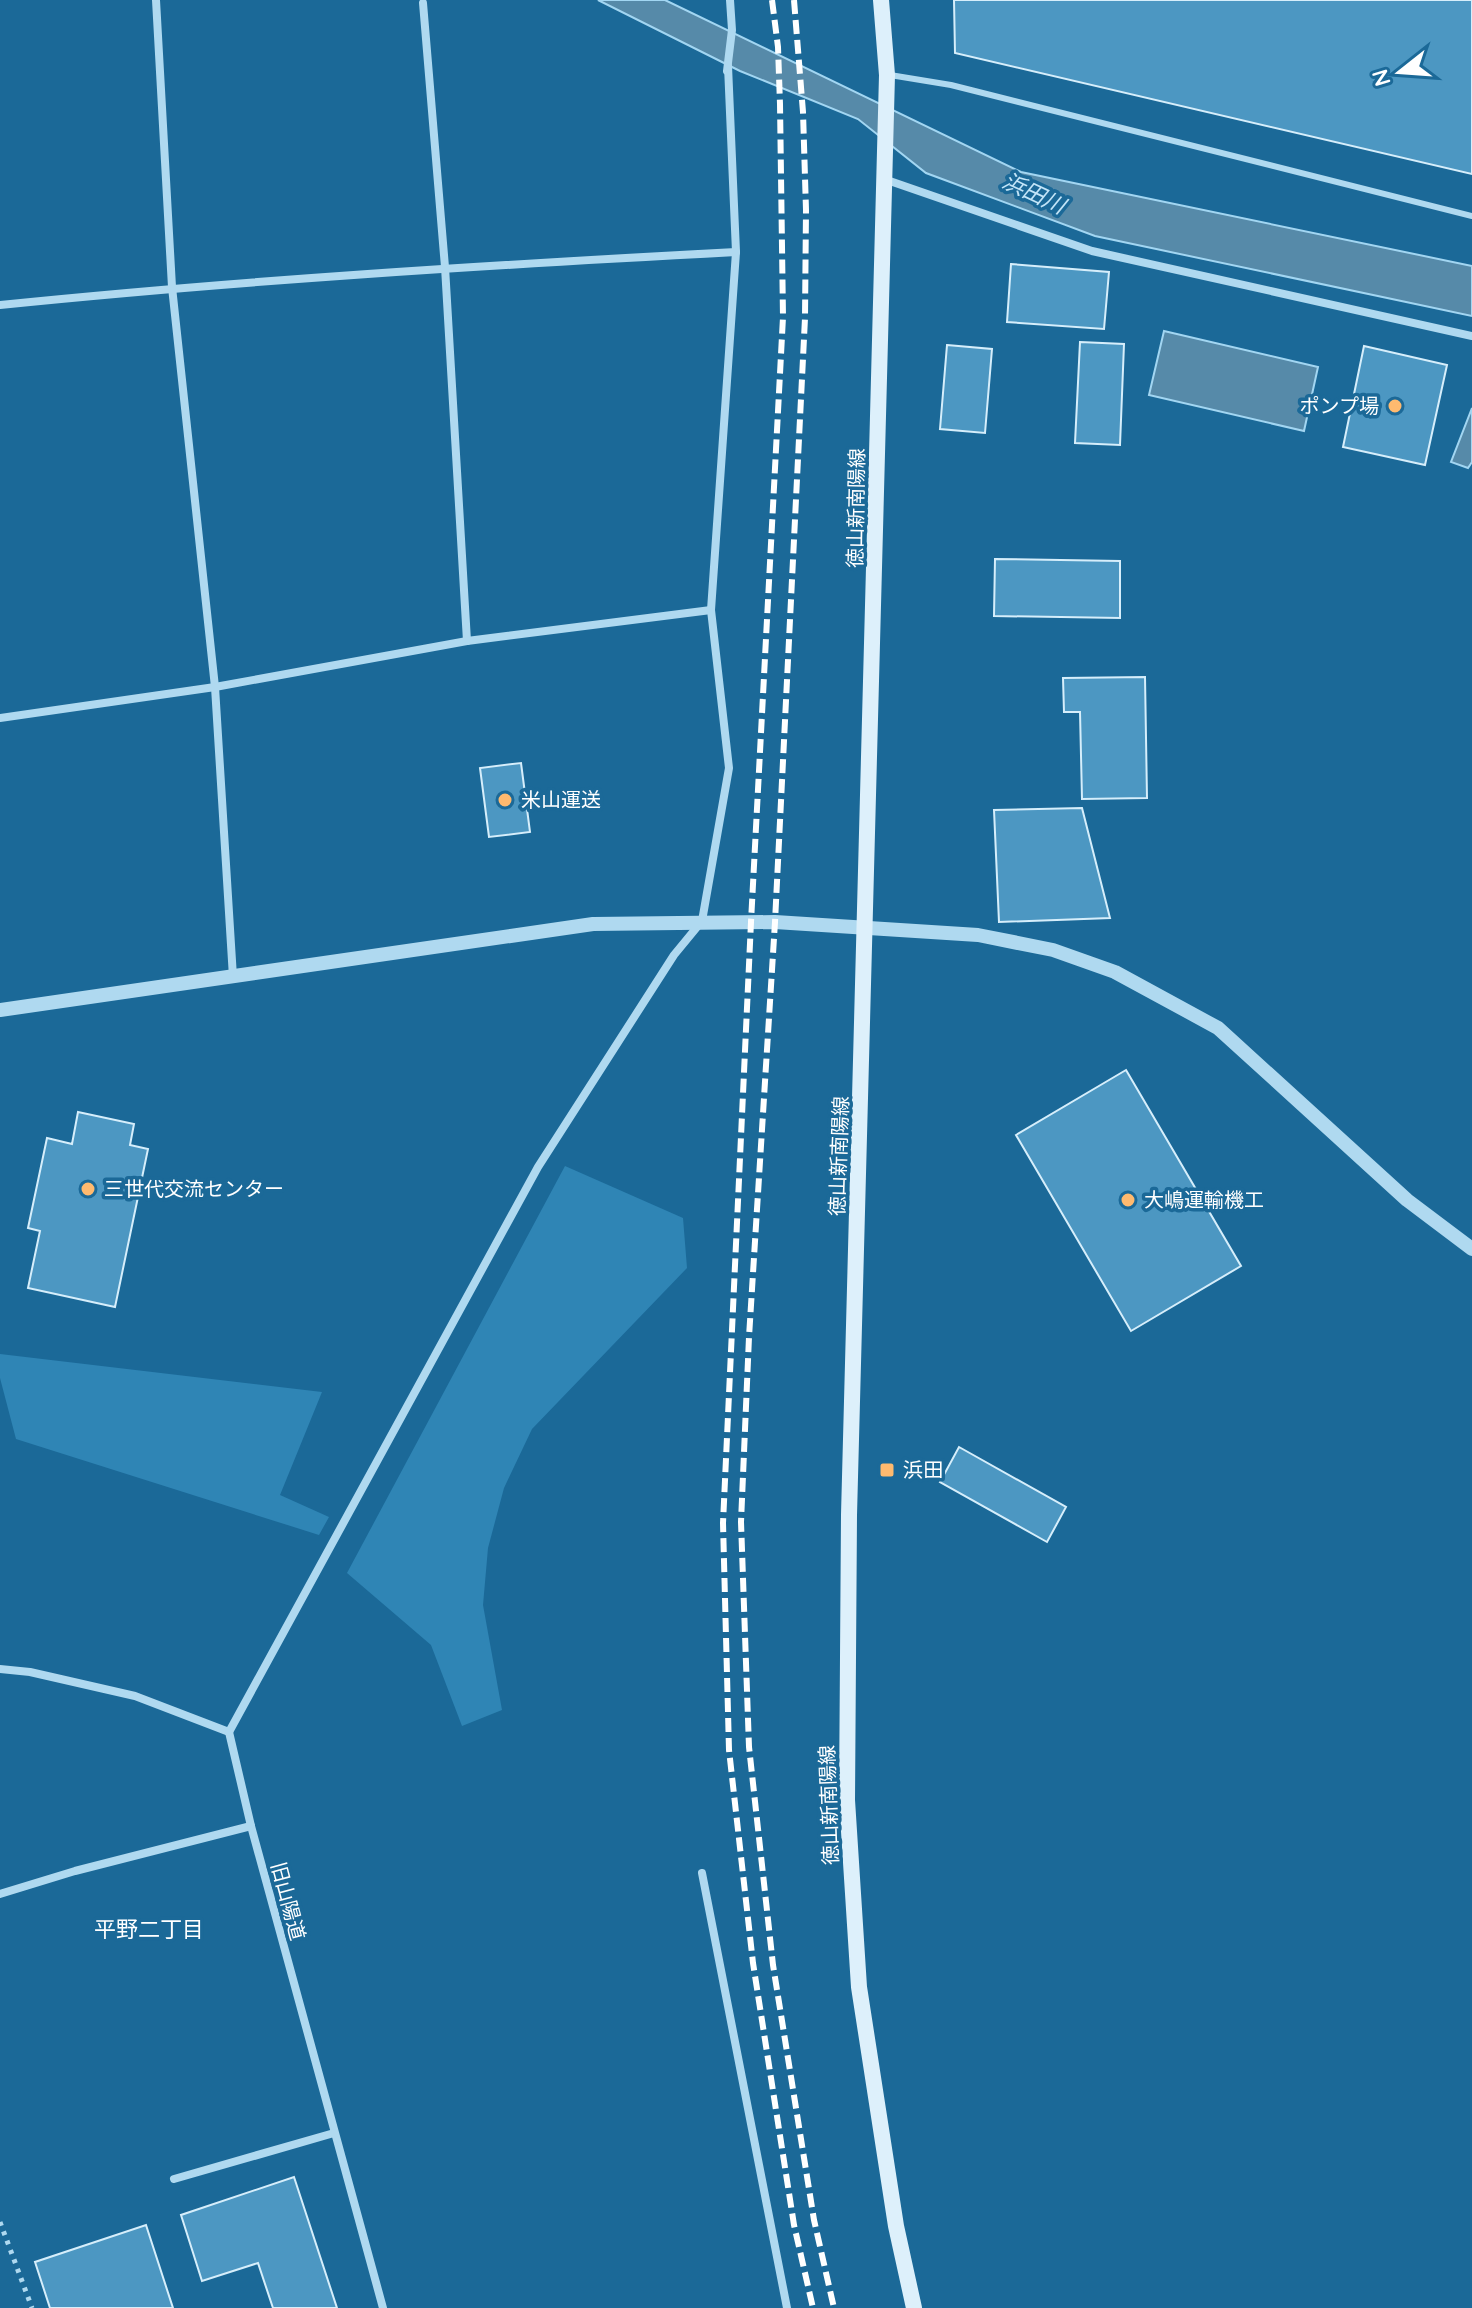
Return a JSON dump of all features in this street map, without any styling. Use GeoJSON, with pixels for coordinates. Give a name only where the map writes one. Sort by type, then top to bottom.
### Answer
{"type":"FeatureCollection","features":[{"type":"Feature","properties":{"kind":"main road","name":"徳山新南陽線"},"geometry":{"type":"LineString","coordinates":[[881,0],[887,75],[849,1515],[847,1800],[859,1987],[896,2226],[914,2308]]}},
{"type":"Feature","properties":{"kind":"street"},"geometry":{"type":"LineString","coordinates":[[156,0],[172,287],[215,687],[233,977]]}},
{"type":"Feature","properties":{"kind":"street"},"geometry":{"type":"LineString","coordinates":[[0,1669],[30,1672],[135,1696],[229,1732],[538,1167],[674,955],[702,921],[729,768],[711,610],[736,252],[728,69],[732,30],[730,0]]}},
{"type":"Feature","properties":{"kind":"street"},"geometry":{"type":"LineString","coordinates":[[423,3],[445,267],[467,641]]}},
{"type":"Feature","properties":{"kind":"street"},"geometry":{"type":"LineString","coordinates":[[884,179],[1092,251],[1472,336]]}},
{"type":"Feature","properties":{"kind":"street"},"geometry":{"type":"LineString","coordinates":[[0,305],[172,287],[445,267],[736,252]]}},
{"type":"Feature","properties":{"kind":"street"},"geometry":{"type":"LineString","coordinates":[[0,718],[215,687],[467,641],[711,610]]}},
{"type":"Feature","properties":{"kind":"street"},"geometry":{"type":"LineString","coordinates":[[0,1010],[593,924],[775,922],[978,935],[1053,950],[1115,972],[1218,1028],[1407,1200],[1472,1249]]}},
{"type":"Feature","properties":{"kind":"street","name":"旧山陽道"},"geometry":{"type":"LineString","coordinates":[[229,1732],[251,1826],[383,2308]]}},
{"type":"Feature","properties":{"kind":"street"},"geometry":{"type":"LineString","coordinates":[[0,1894],[75,1871],[251,1826]]}},
{"type":"Feature","properties":{"kind":"street"},"geometry":{"type":"LineString","coordinates":[[702,1873],[787,2308]]}},
{"type":"Feature","properties":{"kind":"street"},"geometry":{"type":"LineString","coordinates":[[174,2179],[334,2133]]}},
{"type":"Feature","properties":{"kind":"lane"},"geometry":{"type":"LineString","coordinates":[[887,75],[951,85],[1472,216]]}},
{"type":"Feature","properties":{"kind":"path"},"geometry":{"type":"LineString","coordinates":[[0,2222],[32,2308]]}},
{"type":"Feature","properties":{"kind":"shaded area"},"geometry":{"type":"Polygon","coordinates":[[[565,1166],[683,1218],[687,1268],[532,1429],[504,1488],[488,1548],[483,1605],[502,1710],[462,1726],[431,1645],[347,1573],[565,1166]]]}},
{"type":"Feature","properties":{"kind":"shaded area"},"geometry":{"type":"Polygon","coordinates":[[[0,1354],[322,1392],[280,1495],[329,1517],[319,1535],[16,1439],[0,1378],[0,1354]]]}},
{"type":"Feature","properties":{"kind":"water","name":"浜田川"},"geometry":{"type":"Polygon","coordinates":[[[598,0],[665,0],[1021,172],[1472,266],[1472,316],[1095,236],[926,173],[858,119],[740,71],[598,0]]]}},
{"type":"Feature","properties":{"kind":"water"},"geometry":{"type":"Polygon","coordinates":[[[1164,331],[1318,367],[1304,431],[1149,395],[1164,331]]]}},
{"type":"Feature","properties":{"kind":"water"},"geometry":{"type":"Polygon","coordinates":[[[1472,408],[1472,462],[1468,468],[1451,462],[1472,408]]]}},
{"type":"Feature","properties":{"kind":"building"},"geometry":{"type":"Polygon","coordinates":[[[954,0],[1472,0],[1472,174],[955,53],[954,0]]]}},
{"type":"Feature","properties":{"kind":"building"},"geometry":{"type":"Polygon","coordinates":[[[1011,264],[1109,272],[1104,329],[1007,322],[1011,264]]]}},
{"type":"Feature","properties":{"kind":"building"},"geometry":{"type":"Polygon","coordinates":[[[1080,342],[1124,344],[1120,445],[1075,443],[1080,342]]]}},
{"type":"Feature","properties":{"kind":"building"},"geometry":{"type":"Polygon","coordinates":[[[947,345],[992,349],[985,433],[940,429],[947,345]]]}},
{"type":"Feature","properties":{"kind":"building","name":"ポンプ場"},"geometry":{"type":"Polygon","coordinates":[[[1364,346],[1447,365],[1425,465],[1343,447],[1364,346]]]}},
{"type":"Feature","properties":{"kind":"building"},"geometry":{"type":"Polygon","coordinates":[[[995,559],[1120,561],[1120,618],[994,616],[995,559]]]}},
{"type":"Feature","properties":{"kind":"building"},"geometry":{"type":"Polygon","coordinates":[[[1145,677],[1147,798],[1082,799],[1080,712],[1064,712],[1063,678],[1145,677]]]}},
{"type":"Feature","properties":{"kind":"building","name":"米山運送"},"geometry":{"type":"Polygon","coordinates":[[[521,763],[530,832],[489,837],[480,768],[521,763]]]}},
{"type":"Feature","properties":{"kind":"building"},"geometry":{"type":"Polygon","coordinates":[[[1082,808],[1110,918],[999,922],[994,810],[1082,808]]]}},
{"type":"Feature","properties":{"kind":"building","name":"大嶋運輸機工"},"geometry":{"type":"Polygon","coordinates":[[[1126,1070],[1241,1266],[1131,1331],[1016,1135],[1126,1070]]]}},
{"type":"Feature","properties":{"kind":"building","name":"三世代交流センター"},"geometry":{"type":"Polygon","coordinates":[[[78,1112],[134,1124],[130,1145],[148,1149],[115,1307],[28,1288],[40,1231],[28,1228],[47,1138],[72,1144],[78,1112]]]}},
{"type":"Feature","properties":{"kind":"building"},"geometry":{"type":"Polygon","coordinates":[[[959,1447],[1066,1507],[1047,1542],[940,1482],[959,1447]]]}},
{"type":"Feature","properties":{"kind":"building"},"geometry":{"type":"Polygon","coordinates":[[[294,2177],[337,2308],[273,2308],[258,2263],[202,2281],[181,2215],[294,2177]]]}},
{"type":"Feature","properties":{"kind":"building"},"geometry":{"type":"Polygon","coordinates":[[[146,2225],[173,2308],[50,2308],[35,2262],[146,2225]]]}},
{"type":"Feature","properties":{"kind":"railway"},"geometry":{"type":"LineString","coordinates":[[772,0],[780,104],[783,317],[723,1523],[729,1750],[753,1963],[794,2225],[813,2308]]}},
{"type":"Feature","properties":{"kind":"railway"},"geometry":{"type":"LineString","coordinates":[[794,0],[803,112],[805,318],[741,1522],[749,1747],[773,1965],[814,2220],[834,2308]]}},
{"type":"Feature","properties":{"kind":"place","name":"ポンプ場"},"geometry":{"type":"Point","coordinates":[1395,406]}},
{"type":"Feature","properties":{"kind":"place","name":"米山運送"},"geometry":{"type":"Point","coordinates":[505,800]}},
{"type":"Feature","properties":{"kind":"place","name":"三世代交流センター"},"geometry":{"type":"Point","coordinates":[88,1189]}},
{"type":"Feature","properties":{"kind":"place","name":"大嶋運輸機工"},"geometry":{"type":"Point","coordinates":[1128,1200]}},
{"type":"Feature","properties":{"kind":"place","name":"浜田"},"geometry":{"type":"Point","coordinates":[887,1470]}},
{"type":"Feature","properties":{"kind":"district","name":"平野二丁目"},"geometry":{"type":"Point","coordinates":[149,1929]}}]}
